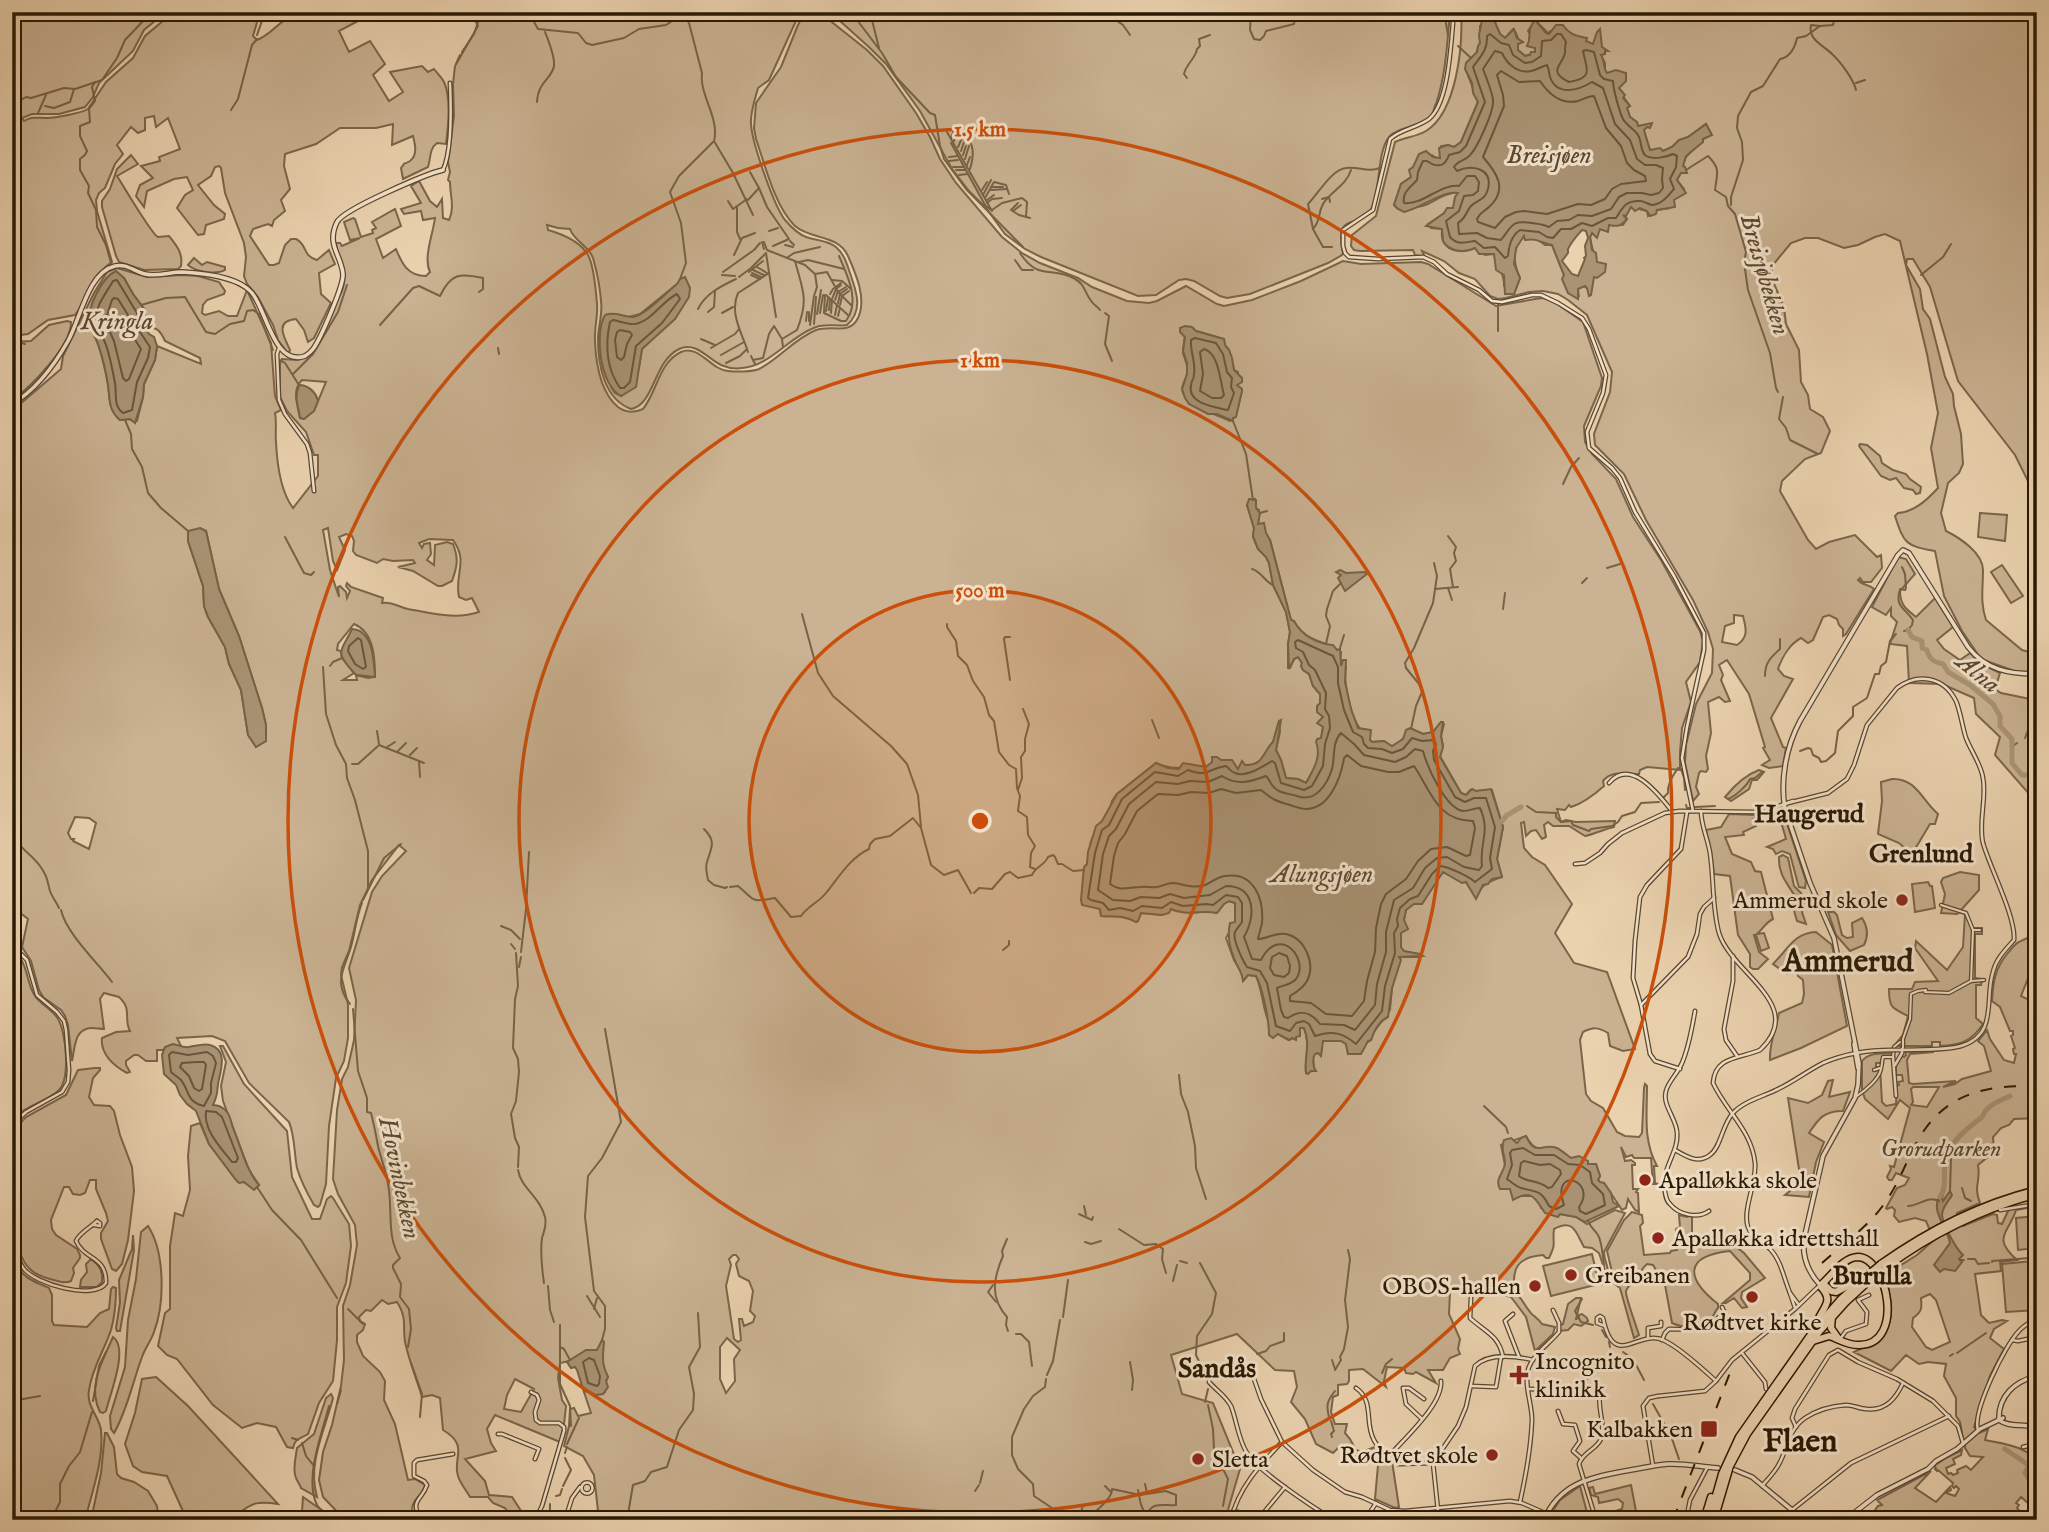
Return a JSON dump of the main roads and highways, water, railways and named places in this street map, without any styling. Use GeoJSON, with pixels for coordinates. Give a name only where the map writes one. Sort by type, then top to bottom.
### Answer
{"type":"FeatureCollection","features":[{"type":"Feature","properties":{"kind":"highway"},"geometry":{"type":"LineString","coordinates":[[1712,1518],[1712,1494],[1739,1437],[1814,1330],[1835,1306],[1868,1277],[1931,1235],[1960,1219],[2037,1192]]}},
{"type":"Feature","properties":{"kind":"highway"},"geometry":{"type":"LineString","coordinates":[[1822,1284],[1845,1262],[1857,1257],[1866,1260],[1876,1270],[1886,1293],[1886,1320],[1878,1336],[1871,1342],[1860,1345],[1845,1343],[1831,1328],[1832,1316]]}},
{"type":"Feature","properties":{"kind":"highway"},"geometry":{"type":"LineString","coordinates":[[1822,1284],[1836,1292],[1868,1277]]}},
{"type":"Feature","properties":{"kind":"highway"},"geometry":{"type":"LineString","coordinates":[[1712,1518],[1727,1475],[1744,1440],[1811,1342],[1868,1277]]}},
{"type":"Feature","properties":{"kind":"highway"},"geometry":{"type":"LineString","coordinates":[[1814,1330],[1828,1301],[1822,1284]]}},
{"type":"Feature","properties":{"kind":"highway"},"geometry":{"type":"LineString","coordinates":[[1811,1342],[1825,1336],[1840,1339]]}},
{"type":"Feature","properties":{"kind":"water","name":"Breisjøen"},"geometry":{"type":"Polygon","coordinates":[[[1487,17],[1494,20],[1500,34],[1505,38],[1514,29],[1517,38],[1523,42],[1518,44],[1518,50],[1525,56],[1535,52],[1535,48],[1527,46],[1530,28],[1535,20],[1546,33],[1549,34],[1556,25],[1563,25],[1571,33],[1587,38],[1586,41],[1593,44],[1600,29],[1602,47],[1608,51],[1601,55],[1607,73],[1616,70],[1626,73],[1626,81],[1619,88],[1630,106],[1627,108],[1630,117],[1638,126],[1652,123],[1650,128],[1644,130],[1650,150],[1660,148],[1663,151],[1672,147],[1706,124],[1712,135],[1703,139],[1703,142],[1686,156],[1683,166],[1687,173],[1681,173],[1677,180],[1686,193],[1674,200],[1675,207],[1657,210],[1656,214],[1650,216],[1647,211],[1640,208],[1635,211],[1631,207],[1626,216],[1623,215],[1627,219],[1621,225],[1609,225],[1608,232],[1600,229],[1597,238],[1592,233],[1592,250],[1596,253],[1597,262],[1606,264],[1605,272],[1597,278],[1594,277],[1589,296],[1585,286],[1578,289],[1578,299],[1568,293],[1552,245],[1537,240],[1525,240],[1524,236],[1516,248],[1514,264],[1520,278],[1514,294],[1505,294],[1504,275],[1496,270],[1494,254],[1479,254],[1475,248],[1467,251],[1453,249],[1443,241],[1442,229],[1426,226],[1447,208],[1453,208],[1458,193],[1446,194],[1404,212],[1394,205],[1401,184],[1411,177],[1409,170],[1419,154],[1426,151],[1433,157],[1440,158],[1439,148],[1448,145],[1454,147],[1461,142],[1478,102],[1465,69],[1466,63],[1477,52],[1482,20],[1487,17]],[[1582,230],[1574,239],[1562,261],[1572,274],[1578,276],[1586,256],[1586,231],[1582,230]]]}},
{"type":"Feature","properties":{"kind":"water","name":"Kringla"},"geometry":{"type":"Polygon","coordinates":[[[116,271],[124,278],[145,310],[145,327],[154,337],[157,346],[135,423],[130,419],[120,420],[113,412],[102,356],[89,325],[89,315],[97,293],[106,279],[116,271]]]}},
{"type":"Feature","properties":{"kind":"water"},"geometry":{"type":"Polygon","coordinates":[[[685,277],[690,288],[689,297],[675,319],[642,349],[636,387],[621,396],[608,381],[601,358],[600,334],[605,315],[638,316],[685,277]]]}},
{"type":"Feature","properties":{"kind":"water"},"geometry":{"type":"Polygon","coordinates":[[[1185,326],[1224,339],[1234,370],[1242,378],[1242,382],[1237,385],[1242,391],[1233,421],[1217,414],[1208,414],[1189,404],[1185,398],[1182,389],[1187,363],[1183,351],[1185,337],[1180,328],[1185,326]]]}},
{"type":"Feature","properties":{"kind":"water"},"geometry":{"type":"Polygon","coordinates":[[[299,385],[311,390],[318,401],[314,411],[304,419],[300,418],[297,402],[299,385]]]}},
{"type":"Feature","properties":{"kind":"water","name":"Alungsjøen"},"geometry":{"type":"Polygon","coordinates":[[[1249,499],[1256,500],[1256,508],[1260,513],[1258,524],[1264,523],[1270,540],[1291,620],[1311,638],[1340,649],[1341,666],[1343,660],[1346,660],[1345,682],[1358,728],[1371,730],[1372,742],[1384,741],[1392,746],[1403,739],[1406,730],[1410,728],[1423,734],[1433,732],[1443,722],[1443,747],[1440,757],[1461,793],[1466,795],[1472,789],[1491,789],[1503,827],[1497,859],[1502,877],[1483,885],[1476,899],[1466,882],[1462,883],[1443,872],[1422,904],[1414,904],[1406,910],[1404,920],[1408,929],[1401,933],[1401,947],[1404,951],[1423,956],[1399,957],[1401,960],[1392,988],[1388,1017],[1377,1027],[1361,1054],[1348,1054],[1346,1044],[1341,1041],[1323,1041],[1321,1056],[1318,1053],[1313,1058],[1316,1071],[1308,1074],[1304,1028],[1300,1028],[1300,1036],[1296,1037],[1296,1040],[1289,1040],[1278,1034],[1273,1038],[1269,1035],[1265,1005],[1256,976],[1248,975],[1243,981],[1229,941],[1230,923],[1235,922],[1235,903],[1229,901],[1217,913],[1171,909],[1169,913],[1162,915],[1141,913],[1136,922],[1123,917],[1101,916],[1100,909],[1082,905],[1081,900],[1084,867],[1096,826],[1102,821],[1117,794],[1156,763],[1179,769],[1183,763],[1206,767],[1212,762],[1212,757],[1217,757],[1221,760],[1232,760],[1238,769],[1242,761],[1245,765],[1251,765],[1260,761],[1273,742],[1281,720],[1276,750],[1286,778],[1306,783],[1314,768],[1318,753],[1316,742],[1321,738],[1323,727],[1317,723],[1323,717],[1317,712],[1320,694],[1313,686],[1309,674],[1303,670],[1298,657],[1289,669],[1290,632],[1286,612],[1273,585],[1269,563],[1258,549],[1253,536],[1254,528],[1247,505],[1249,499]]]}},
{"type":"Feature","properties":{"kind":"water"},"geometry":{"type":"Polygon","coordinates":[[[200,528],[206,531],[219,589],[239,636],[262,708],[266,741],[256,747],[248,735],[241,690],[229,664],[225,647],[204,606],[203,586],[188,541],[188,531],[200,528]]]}},
{"type":"Feature","properties":{"kind":"water"},"geometry":{"type":"Polygon","coordinates":[[[1340,570],[1367,574],[1345,591],[1338,578],[1341,575],[1336,572],[1340,570]]]}},
{"type":"Feature","properties":{"kind":"water"},"geometry":{"type":"Polygon","coordinates":[[[352,629],[359,631],[368,640],[373,655],[375,677],[356,675],[344,661],[342,648],[352,629]]]}},
{"type":"Feature","properties":{"kind":"water"},"geometry":{"type":"Polygon","coordinates":[[[173,1044],[187,1047],[208,1044],[220,1052],[221,1068],[213,1105],[222,1108],[229,1116],[247,1165],[259,1185],[254,1190],[244,1182],[239,1183],[236,1180],[209,1144],[196,1111],[187,1104],[176,1085],[164,1074],[162,1055],[165,1047],[173,1044]]]}},
{"type":"Feature","properties":{"kind":"water"},"geometry":{"type":"Polygon","coordinates":[[[1526,1136],[1536,1148],[1557,1148],[1571,1158],[1579,1156],[1588,1161],[1588,1164],[1596,1164],[1600,1176],[1598,1180],[1604,1183],[1613,1202],[1619,1206],[1585,1222],[1576,1217],[1560,1214],[1558,1217],[1545,1213],[1529,1195],[1513,1200],[1510,1189],[1500,1189],[1498,1185],[1505,1163],[1503,1143],[1511,1138],[1517,1143],[1526,1136]]]}},
{"type":"Feature","properties":{"kind":"water"},"geometry":{"type":"Polygon","coordinates":[[[1950,1191],[1952,1195],[1942,1215],[1950,1236],[1963,1255],[1959,1259],[1962,1262],[1955,1271],[1944,1269],[1940,1272],[1934,1265],[1950,1243],[1937,1204],[1944,1192],[1943,1201],[1950,1191]]]}},
{"type":"Feature","properties":{"kind":"water"},"geometry":{"type":"Polygon","coordinates":[[[602,1340],[608,1387],[603,1394],[596,1395],[584,1392],[577,1370],[575,1367],[571,1368],[567,1362],[586,1350],[597,1350],[602,1340]]]}},
{"type":"Feature","properties":{"kind":"waterway"},"geometry":{"type":"LineString","coordinates":[[12,105],[26,97],[31,98],[64,88],[75,89],[102,80],[125,40],[144,20],[151,18],[154,12]]}},
{"type":"Feature","properties":{"kind":"waterway"},"geometry":{"type":"LineString","coordinates":[[257,35],[265,12]]}},
{"type":"Feature","properties":{"kind":"waterway"},"geometry":{"type":"LineString","coordinates":[[536,12],[534,22],[538,29],[578,33],[586,43],[592,45],[624,38],[639,29],[666,25],[675,19],[685,18],[689,23],[702,73],[703,90],[714,124],[714,141],[753,215]]}},
{"type":"Feature","properties":{"kind":"waterway"},"geometry":{"type":"LineString","coordinates":[[851,12],[882,53],[896,77],[935,115],[944,159],[966,189],[1023,247]]}},
{"type":"Feature","properties":{"kind":"waterway"},"geometry":{"type":"LineString","coordinates":[[870,12],[879,48]]}},
{"type":"Feature","properties":{"kind":"waterway"},"geometry":{"type":"LineString","coordinates":[[1251,12],[1250,30],[1254,39],[1260,40],[1266,31],[1294,24],[1296,12]]}},
{"type":"Feature","properties":{"kind":"waterway"},"geometry":{"type":"LineString","coordinates":[[1444,12],[1448,35]]}},
{"type":"Feature","properties":{"kind":"waterway"},"geometry":{"type":"LineString","coordinates":[[1606,18],[1607,12]]}},
{"type":"Feature","properties":{"kind":"waterway"},"geometry":{"type":"LineString","coordinates":[[1731,205],[1743,160],[1742,142],[1737,128],[1738,116],[1751,92],[1763,86],[1780,59],[1792,51],[1797,38],[1806,36],[1820,26],[1833,25],[1836,12]]}},
{"type":"Feature","properties":{"kind":"waterway"},"geometry":{"type":"LineString","coordinates":[[1110,16],[1123,25],[1130,35]]}},
{"type":"Feature","properties":{"kind":"waterway"},"geometry":{"type":"LineString","coordinates":[[462,52],[474,34],[479,19]]}},
{"type":"Feature","properties":{"kind":"waterway"},"geometry":{"type":"LineString","coordinates":[[1820,26],[1811,25],[1812,35],[1843,66],[1856,90]]}},
{"type":"Feature","properties":{"kind":"waterway"},"geometry":{"type":"LineString","coordinates":[[537,102],[540,89],[554,66],[553,53],[545,32]]}},
{"type":"Feature","properties":{"kind":"waterway"},"geometry":{"type":"LineString","coordinates":[[1187,78],[1185,70],[1200,46],[1199,39],[1210,35]]}},
{"type":"Feature","properties":{"kind":"waterway"},"geometry":{"type":"LineString","coordinates":[[231,110],[238,99],[252,45],[257,39]]}},
{"type":"Feature","properties":{"kind":"waterway"},"geometry":{"type":"LineString","coordinates":[[1458,46],[1471,58]]}},
{"type":"Feature","properties":{"kind":"waterway"},"geometry":{"type":"LineString","coordinates":[[456,64],[460,55]]}},
{"type":"Feature","properties":{"kind":"waterway"},"geometry":{"type":"LineString","coordinates":[[1856,83],[1865,80]]}},
{"type":"Feature","properties":{"kind":"waterway"},"geometry":{"type":"LineString","coordinates":[[95,82],[92,87],[95,101],[89,109],[90,122],[80,126],[80,136],[87,151],[80,159],[80,170],[89,186],[88,193],[96,210],[97,227],[111,263]]}},
{"type":"Feature","properties":{"kind":"waterway"},"geometry":{"type":"LineString","coordinates":[[45,106],[54,108],[70,102],[74,89]]}},
{"type":"Feature","properties":{"kind":"waterway"},"geometry":{"type":"LineString","coordinates":[[38,113],[46,95]]}},
{"type":"Feature","properties":{"kind":"waterway"},"geometry":{"type":"LineString","coordinates":[[951,138],[954,130]]}},
{"type":"Feature","properties":{"kind":"waterway"},"geometry":{"type":"LineString","coordinates":[[947,132],[992,211]]}},
{"type":"Feature","properties":{"kind":"waterway"},"geometry":{"type":"LineString","coordinates":[[954,141],[957,132]]}},
{"type":"Feature","properties":{"kind":"waterway"},"geometry":{"type":"LineString","coordinates":[[964,134],[973,150],[970,169]]}},
{"type":"Feature","properties":{"kind":"waterway"},"geometry":{"type":"LineString","coordinates":[[958,147],[962,138]]}},
{"type":"Feature","properties":{"kind":"waterway"},"geometry":{"type":"LineString","coordinates":[[680,279],[686,263],[681,223],[670,192],[679,176],[713,142]]}},
{"type":"Feature","properties":{"kind":"waterway"},"geometry":{"type":"LineString","coordinates":[[961,151],[964,142]]}},
{"type":"Feature","properties":{"kind":"waterway"},"geometry":{"type":"LineString","coordinates":[[951,143],[985,205],[991,210]]}},
{"type":"Feature","properties":{"kind":"waterway"},"geometry":{"type":"LineString","coordinates":[[963,155],[966,146]]}},
{"type":"Feature","properties":{"kind":"waterway"},"geometry":{"type":"LineString","coordinates":[[965,159],[969,146]]}},
{"type":"Feature","properties":{"kind":"waterway"},"geometry":{"type":"LineString","coordinates":[[949,157],[958,156]]}},
{"type":"Feature","properties":{"kind":"waterway","name":"Breisjøbekken"},"geometry":{"type":"LineString","coordinates":[[1686,170],[1708,156],[1716,168],[1715,190],[1726,197],[1728,206],[1735,214],[1746,252],[1744,262],[1748,290],[1770,353],[1778,392]]}},
{"type":"Feature","properties":{"kind":"waterway"},"geometry":{"type":"LineString","coordinates":[[967,165],[970,157]]}},
{"type":"Feature","properties":{"kind":"waterway"},"geometry":{"type":"LineString","coordinates":[[949,161],[958,160]]}},
{"type":"Feature","properties":{"kind":"waterway"},"geometry":{"type":"LineString","coordinates":[[953,167],[963,167]]}},
{"type":"Feature","properties":{"kind":"waterway"},"geometry":{"type":"LineString","coordinates":[[1313,229],[1308,204],[1330,177],[1346,168],[1380,168]]}},
{"type":"Feature","properties":{"kind":"waterway"},"geometry":{"type":"LineString","coordinates":[[956,170],[965,170]]}},
{"type":"Feature","properties":{"kind":"waterway"},"geometry":{"type":"LineString","coordinates":[[1332,247],[1323,247],[1313,229],[1323,204],[1346,180],[1351,170]]}},
{"type":"Feature","properties":{"kind":"waterway"},"geometry":{"type":"LineString","coordinates":[[750,172],[767,207],[789,239],[773,246]]}},
{"type":"Feature","properties":{"kind":"waterway"},"geometry":{"type":"LineString","coordinates":[[959,175],[968,174]]}},
{"type":"Feature","properties":{"kind":"waterway"},"geometry":{"type":"LineString","coordinates":[[983,195],[991,180]]}},
{"type":"Feature","properties":{"kind":"waterway"},"geometry":{"type":"LineString","coordinates":[[982,190],[987,182]]}},
{"type":"Feature","properties":{"kind":"waterway"},"geometry":{"type":"LineString","coordinates":[[985,198],[994,182],[1006,185],[1009,194]]}},
{"type":"Feature","properties":{"kind":"waterway"},"geometry":{"type":"LineString","coordinates":[[991,187],[1003,187]]}},
{"type":"Feature","properties":{"kind":"waterway"},"geometry":{"type":"LineString","coordinates":[[748,200],[759,188]]}},
{"type":"Feature","properties":{"kind":"waterway"},"geometry":{"type":"LineString","coordinates":[[991,190],[1007,189]]}},
{"type":"Feature","properties":{"kind":"waterway"},"geometry":{"type":"LineString","coordinates":[[987,200],[994,195]]}},
{"type":"Feature","properties":{"kind":"waterway"},"geometry":{"type":"LineString","coordinates":[[1322,199],[1329,197],[1330,202]]}},
{"type":"Feature","properties":{"kind":"waterway"},"geometry":{"type":"LineString","coordinates":[[987,203],[992,199],[1002,198]]}},
{"type":"Feature","properties":{"kind":"waterway"},"geometry":{"type":"LineString","coordinates":[[992,210],[1002,203],[1022,198],[1027,202],[1026,217]]}},
{"type":"Feature","properties":{"kind":"waterway"},"geometry":{"type":"LineString","coordinates":[[728,201],[733,209],[747,199]]}},
{"type":"Feature","properties":{"kind":"waterway"},"geometry":{"type":"LineString","coordinates":[[1018,203],[1011,210],[1030,218]]}},
{"type":"Feature","properties":{"kind":"waterway"},"geometry":{"type":"LineString","coordinates":[[1013,211],[1021,205]]}},
{"type":"Feature","properties":{"kind":"waterway"},"geometry":{"type":"LineString","coordinates":[[737,207],[737,232],[740,239]]}},
{"type":"Feature","properties":{"kind":"waterway"},"geometry":{"type":"LineString","coordinates":[[769,231],[778,228]]}},
{"type":"Feature","properties":{"kind":"waterway"},"geometry":{"type":"LineString","coordinates":[[734,255],[742,238],[755,233]]}},
{"type":"Feature","properties":{"kind":"waterway"},"geometry":{"type":"LineString","coordinates":[[790,241],[794,245]]}},
{"type":"Feature","properties":{"kind":"waterway"},"geometry":{"type":"LineString","coordinates":[[762,242],[764,249]]}},
{"type":"Feature","properties":{"kind":"waterway"},"geometry":{"type":"LineString","coordinates":[[764,242],[767,250],[805,265],[815,274],[817,287],[810,325]]}},
{"type":"Feature","properties":{"kind":"waterway"},"geometry":{"type":"LineString","coordinates":[[723,272],[760,243]]}},
{"type":"Feature","properties":{"kind":"waterway"},"geometry":{"type":"LineString","coordinates":[[1921,275],[1943,257],[1951,244]]}},
{"type":"Feature","properties":{"kind":"waterway"},"geometry":{"type":"LineString","coordinates":[[785,245],[793,247]]}},
{"type":"Feature","properties":{"kind":"waterway"},"geometry":{"type":"LineString","coordinates":[[788,257],[820,247]]}},
{"type":"Feature","properties":{"kind":"waterway"},"geometry":{"type":"LineString","coordinates":[[766,253],[776,317]]}},
{"type":"Feature","properties":{"kind":"waterway"},"geometry":{"type":"LineString","coordinates":[[1020,253],[1033,267],[1067,275],[1078,281],[1100,310]]}},
{"type":"Feature","properties":{"kind":"waterway"},"geometry":{"type":"LineString","coordinates":[[739,277],[765,254]]}},
{"type":"Feature","properties":{"kind":"waterway"},"geometry":{"type":"LineString","coordinates":[[825,295],[824,313],[846,321],[852,297],[849,280],[839,256]]}},
{"type":"Feature","properties":{"kind":"waterway"},"geometry":{"type":"LineString","coordinates":[[799,262],[808,260],[844,269]]}},
{"type":"Feature","properties":{"kind":"waterway"},"geometry":{"type":"LineString","coordinates":[[1015,260],[1022,270],[1033,270]]}},
{"type":"Feature","properties":{"kind":"waterway"},"geometry":{"type":"LineString","coordinates":[[749,272],[763,261]]}},
{"type":"Feature","properties":{"kind":"waterway"},"geometry":{"type":"LineString","coordinates":[[782,339],[797,330],[803,310],[804,295],[795,261]]}},
{"type":"Feature","properties":{"kind":"waterway"},"geometry":{"type":"LineString","coordinates":[[757,267],[767,273]]}},
{"type":"Feature","properties":{"kind":"waterway"},"geometry":{"type":"LineString","coordinates":[[753,270],[764,275]]}},
{"type":"Feature","properties":{"kind":"waterway"},"geometry":{"type":"LineString","coordinates":[[815,274],[827,272],[838,292],[851,305]]}},
{"type":"Feature","properties":{"kind":"waterway"},"geometry":{"type":"LineString","coordinates":[[752,273],[761,277]]}},
{"type":"Feature","properties":{"kind":"waterway"},"geometry":{"type":"LineString","coordinates":[[748,352],[737,323],[736,300],[738,293],[769,273]]}},
{"type":"Feature","properties":{"kind":"waterway"},"geometry":{"type":"LineString","coordinates":[[380,325],[413,288],[419,286],[440,296],[452,279],[468,275],[483,278],[483,289],[479,292]]}},
{"type":"Feature","properties":{"kind":"waterway"},"geometry":{"type":"LineString","coordinates":[[722,275],[735,276]]}},
{"type":"Feature","properties":{"kind":"waterway"},"geometry":{"type":"LineString","coordinates":[[751,275],[760,279]]}},
{"type":"Feature","properties":{"kind":"waterway"},"geometry":{"type":"LineString","coordinates":[[698,309],[709,295],[736,279]]}},
{"type":"Feature","properties":{"kind":"waterway"},"geometry":{"type":"LineString","coordinates":[[832,280],[842,281],[851,289]]}},
{"type":"Feature","properties":{"kind":"waterway"},"geometry":{"type":"LineString","coordinates":[[830,294],[841,283]]}},
{"type":"Feature","properties":{"kind":"waterway"},"geometry":{"type":"LineString","coordinates":[[293,374],[313,354],[338,312],[347,285]]}},
{"type":"Feature","properties":{"kind":"waterway"},"geometry":{"type":"LineString","coordinates":[[832,299],[841,285]]}},
{"type":"Feature","properties":{"kind":"waterway"},"geometry":{"type":"LineString","coordinates":[[838,292],[846,287]]}},
{"type":"Feature","properties":{"kind":"waterway"},"geometry":{"type":"LineString","coordinates":[[838,303],[840,294],[847,289]]}},
{"type":"Feature","properties":{"kind":"waterway"},"geometry":{"type":"LineString","coordinates":[[817,314],[821,290]]}},
{"type":"Feature","properties":{"kind":"waterway"},"geometry":{"type":"LineString","coordinates":[[708,312],[714,307],[715,291]]}},
{"type":"Feature","properties":{"kind":"waterway"},"geometry":{"type":"LineString","coordinates":[[835,300],[838,291]]}},
{"type":"Feature","properties":{"kind":"waterway"},"geometry":{"type":"LineString","coordinates":[[840,305],[842,296],[849,291]]}},
{"type":"Feature","properties":{"kind":"waterway"},"geometry":{"type":"LineString","coordinates":[[820,313],[823,295]]}},
{"type":"Feature","properties":{"kind":"waterway"},"geometry":{"type":"LineString","coordinates":[[826,295],[848,315]]}},
{"type":"Feature","properties":{"kind":"waterway"},"geometry":{"type":"LineString","coordinates":[[141,305],[166,298],[185,297],[206,332],[215,334],[230,324],[244,321],[247,311],[253,310],[259,314],[273,350]]}},
{"type":"Feature","properties":{"kind":"waterway"},"geometry":{"type":"LineString","coordinates":[[814,324],[816,297]]}},
{"type":"Feature","properties":{"kind":"waterway"},"geometry":{"type":"LineString","coordinates":[[826,311],[828,298]]}},
{"type":"Feature","properties":{"kind":"waterway"},"geometry":{"type":"LineString","coordinates":[[829,310],[830,300]]}},
{"type":"Feature","properties":{"kind":"waterway"},"geometry":{"type":"LineString","coordinates":[[831,313],[832,301]]}},
{"type":"Feature","properties":{"kind":"waterway"},"geometry":{"type":"LineString","coordinates":[[1498,304],[1498,331]]}},
{"type":"Feature","properties":{"kind":"waterway"},"geometry":{"type":"LineString","coordinates":[[835,315],[837,305]]}},
{"type":"Feature","properties":{"kind":"waterway"},"geometry":{"type":"LineString","coordinates":[[722,313],[733,307]]}},
{"type":"Feature","properties":{"kind":"waterway"},"geometry":{"type":"LineString","coordinates":[[838,316],[840,308]]}},
{"type":"Feature","properties":{"kind":"waterway"},"geometry":{"type":"LineString","coordinates":[[806,321],[807,312]]}},
{"type":"Feature","properties":{"kind":"waterway"},"geometry":{"type":"LineString","coordinates":[[809,312],[809,321]]}},
{"type":"Feature","properties":{"kind":"waterway"},"geometry":{"type":"LineString","coordinates":[[1105,313],[1109,316],[1105,344],[1112,361]]}},
{"type":"Feature","properties":{"kind":"waterway"},"geometry":{"type":"LineString","coordinates":[[753,360],[763,358],[769,334],[774,326],[782,339],[783,347]]}},
{"type":"Feature","properties":{"kind":"waterway"},"geometry":{"type":"LineString","coordinates":[[711,348],[739,329]]}},
{"type":"Feature","properties":{"kind":"waterway"},"geometry":{"type":"LineString","coordinates":[[701,339],[715,345]]}},
{"type":"Feature","properties":{"kind":"waterway"},"geometry":{"type":"LineString","coordinates":[[12,340],[25,344]]}},
{"type":"Feature","properties":{"kind":"waterway"},"geometry":{"type":"LineString","coordinates":[[721,355],[744,342]]}},
{"type":"Feature","properties":{"kind":"waterway"},"geometry":{"type":"LineString","coordinates":[[498,348],[499,354]]}},
{"type":"Feature","properties":{"kind":"waterway"},"geometry":{"type":"LineString","coordinates":[[726,363],[746,350]]}},
{"type":"Feature","properties":{"kind":"waterway"},"geometry":{"type":"LineString","coordinates":[[751,356],[755,364]]}},
{"type":"Feature","properties":{"kind":"waterway"},"geometry":{"type":"LineString","coordinates":[[280,360],[285,363],[299,385]]}},
{"type":"Feature","properties":{"kind":"waterway","name":"Breisjøbekken"},"geometry":{"type":"LineString","coordinates":[[1783,397],[1779,419],[1790,440],[1818,454]]}},
{"type":"Feature","properties":{"kind":"waterway"},"geometry":{"type":"LineString","coordinates":[[125,420],[148,493],[188,531]]}},
{"type":"Feature","properties":{"kind":"waterway"},"geometry":{"type":"LineString","coordinates":[[1233,421],[1246,454],[1253,500]]}},
{"type":"Feature","properties":{"kind":"waterway"},"geometry":{"type":"LineString","coordinates":[[1563,484],[1579,458]]}},
{"type":"Feature","properties":{"kind":"waterway"},"geometry":{"type":"LineString","coordinates":[[1260,513],[1267,511]]}},
{"type":"Feature","properties":{"kind":"waterway"},"geometry":{"type":"LineString","coordinates":[[1448,536],[1456,547],[1456,561],[1450,569],[1453,587]]}},
{"type":"Feature","properties":{"kind":"waterway"},"geometry":{"type":"LineString","coordinates":[[285,537],[304,573],[311,575],[314,572]]}},
{"type":"Feature","properties":{"kind":"waterway"},"geometry":{"type":"LineString","coordinates":[[1411,729],[1422,692],[1405,663],[1433,603],[1437,576],[1434,563]]}},
{"type":"Feature","properties":{"kind":"waterway"},"geometry":{"type":"LineString","coordinates":[[1607,568],[1620,564]]}},
{"type":"Feature","properties":{"kind":"waterway","name":"Breisjøbekken"},"geometry":{"type":"LineString","coordinates":[[1902,567],[1906,588],[1900,589],[1899,599],[1901,606],[1913,620],[1908,630],[1904,631]]}},
{"type":"Feature","properties":{"kind":"waterway"},"geometry":{"type":"LineString","coordinates":[[1252,569],[1273,585]]}},
{"type":"Feature","properties":{"kind":"waterway"},"geometry":{"type":"LineString","coordinates":[[1582,583],[1587,578]]}},
{"type":"Feature","properties":{"kind":"waterway"},"geometry":{"type":"LineString","coordinates":[[1326,644],[1330,626],[1326,616],[1327,609],[1333,591],[1341,583]]}},
{"type":"Feature","properties":{"kind":"waterway"},"geometry":{"type":"LineString","coordinates":[[1435,589],[1458,587]]}},
{"type":"Feature","properties":{"kind":"waterway"},"geometry":{"type":"LineString","coordinates":[[1448,588],[1452,600]]}},
{"type":"Feature","properties":{"kind":"waterway"},"geometry":{"type":"LineString","coordinates":[[1503,609],[1505,593]]}},
{"type":"Feature","properties":{"kind":"waterway"},"geometry":{"type":"LineString","coordinates":[[802,614],[818,673],[833,696],[891,746],[907,764],[918,795],[921,827]]}},
{"type":"Feature","properties":{"kind":"waterway"},"geometry":{"type":"LineString","coordinates":[[947,624],[956,641],[958,656],[967,665],[994,721],[999,752],[1009,765],[1016,769],[1020,796],[1018,811],[1027,817],[1028,835],[1035,846],[1031,853],[1030,867],[1035,869]]}},
{"type":"Feature","properties":{"kind":"waterway","name":"Alna"},"geometry":{"type":"LineString","coordinates":[[1908,630],[1912,637],[1922,641],[1922,648],[1927,650],[1932,660],[1943,664],[1948,672],[1970,685],[1993,704],[2000,716],[2000,726],[2012,739],[2012,763],[2022,775],[2029,775],[2037,787]]}},
{"type":"Feature","properties":{"kind":"waterway","name":"Alna"},"geometry":{"type":"LineString","coordinates":[[1800,751],[1811,749],[1821,762],[1835,753],[1838,731],[1853,716],[1853,707],[1867,698],[1875,674],[1879,674],[1881,666],[1886,662],[1890,641],[1896,634]]}},
{"type":"Feature","properties":{"kind":"waterway"},"geometry":{"type":"LineString","coordinates":[[1340,648],[1344,635]]}},
{"type":"Feature","properties":{"kind":"waterway"},"geometry":{"type":"LineString","coordinates":[[1010,637],[1004,639],[1010,680]]}},
{"type":"Feature","properties":{"kind":"waterway"},"geometry":{"type":"LineString","coordinates":[[1765,676],[1769,661],[1780,649],[1780,639]]}},
{"type":"Feature","properties":{"kind":"waterway","name":"Hovinbekken"},"geometry":{"type":"LineString","coordinates":[[330,666],[342,658]]}},
{"type":"Feature","properties":{"kind":"waterway","name":"Hovinbekken"},"geometry":{"type":"LineString","coordinates":[[323,667],[326,714],[336,745],[346,764],[347,778],[368,851],[368,888]]}},
{"type":"Feature","properties":{"kind":"waterway"},"geometry":{"type":"LineString","coordinates":[[1018,790],[1022,778],[1021,757],[1025,751],[1029,724],[1023,709]]}},
{"type":"Feature","properties":{"kind":"waterway"},"geometry":{"type":"LineString","coordinates":[[2025,738],[2032,720],[2037,716]]}},
{"type":"Feature","properties":{"kind":"waterway"},"geometry":{"type":"LineString","coordinates":[[1152,720],[1159,738]]}},
{"type":"Feature","properties":{"kind":"waterway"},"geometry":{"type":"LineString","coordinates":[[377,731],[379,744]]}},
{"type":"Feature","properties":{"kind":"waterway"},"geometry":{"type":"LineString","coordinates":[[387,747],[395,742]]}},
{"type":"Feature","properties":{"kind":"waterway"},"geometry":{"type":"LineString","coordinates":[[397,752],[406,743]]}},
{"type":"Feature","properties":{"kind":"waterway","name":"Alna"},"geometry":{"type":"LineString","coordinates":[[2013,746],[2017,743]]}},
{"type":"Feature","properties":{"kind":"waterway"},"geometry":{"type":"LineString","coordinates":[[379,745],[424,763]]}},
{"type":"Feature","properties":{"kind":"waterway"},"geometry":{"type":"LineString","coordinates":[[352,764],[358,764],[378,746]]}},
{"type":"Feature","properties":{"kind":"waterway"},"geometry":{"type":"LineString","coordinates":[[410,755],[417,748]]}},
{"type":"Feature","properties":{"kind":"waterway"},"geometry":{"type":"LineString","coordinates":[[419,761],[420,777]]}},
{"type":"Feature","properties":{"kind":"waterway","name":"Alna"},"geometry":{"type":"LineString","coordinates":[[1664,797],[1678,768],[1684,778],[1685,790]]}},
{"type":"Feature","properties":{"kind":"waterway","name":"Alna"},"geometry":{"type":"LineString","coordinates":[[1728,799],[1761,773]]}},
{"type":"Feature","properties":{"kind":"waterway","name":"Alna"},"geometry":{"type":"LineString","coordinates":[[1527,806],[1536,812],[1556,813],[1561,822],[1571,821],[1573,825],[1589,831],[1612,826],[1622,816],[1635,812],[1641,803],[1659,802]]}},
{"type":"Feature","properties":{"kind":"waterway","name":"Alna"},"geometry":{"type":"LineString","coordinates":[[1686,805],[1691,808]]}},
{"type":"Feature","properties":{"kind":"waterway","name":"Alna"},"geometry":{"type":"LineString","coordinates":[[1695,807],[1715,806]]}},
{"type":"Feature","properties":{"kind":"waterway","name":"Alna"},"geometry":{"type":"LineString","coordinates":[[1509,814],[1521,807]]}},
{"type":"Feature","properties":{"kind":"waterway","name":"Alna"},"geometry":{"type":"LineString","coordinates":[[1501,822],[1507,815]]}},
{"type":"Feature","properties":{"kind":"waterway"},"geometry":{"type":"LineString","coordinates":[[730,887],[738,886],[756,900],[775,898],[791,917],[801,916],[823,896],[850,863],[869,849],[875,839],[890,836],[913,818],[921,828],[931,865],[944,875],[958,870],[971,893]]}},
{"type":"Feature","properties":{"kind":"waterway"},"geometry":{"type":"LineString","coordinates":[[704,829],[712,841],[706,866],[708,880],[714,885],[727,887]]}},
{"type":"Feature","properties":{"kind":"waterway"},"geometry":{"type":"LineString","coordinates":[[12,831],[21,846],[44,872],[59,908]]}},
{"type":"Feature","properties":{"kind":"waterway"},"geometry":{"type":"LineString","coordinates":[[363,900],[384,858],[401,844]]}},
{"type":"Feature","properties":{"kind":"waterway"},"geometry":{"type":"LineString","coordinates":[[521,952],[529,852]]}},
{"type":"Feature","properties":{"kind":"waterway"},"geometry":{"type":"LineString","coordinates":[[974,893],[979,888],[992,889],[1010,872],[1018,878],[1032,875],[1053,855],[1058,864],[1073,871],[1084,870]]}},
{"type":"Feature","properties":{"kind":"waterway","name":"Hovinbekken"},"geometry":{"type":"LineString","coordinates":[[350,1004],[341,982],[362,903]]}},
{"type":"Feature","properties":{"kind":"waterway"},"geometry":{"type":"LineString","coordinates":[[61,910],[75,938],[112,982]]}},
{"type":"Feature","properties":{"kind":"waterway"},"geometry":{"type":"LineString","coordinates":[[501,926],[511,930],[520,939]]}},
{"type":"Feature","properties":{"kind":"waterway"},"geometry":{"type":"LineString","coordinates":[[1003,950],[1009,945],[1009,941]]}},
{"type":"Feature","properties":{"kind":"waterway"},"geometry":{"type":"LineString","coordinates":[[511,944],[515,949]]}},
{"type":"Feature","properties":{"kind":"waterway"},"geometry":{"type":"LineString","coordinates":[[516,953],[518,986],[513,1048],[518,1059],[519,1072],[516,1101],[511,1114],[519,1147],[518,1167]]}},
{"type":"Feature","properties":{"kind":"waterway"},"geometry":{"type":"LineString","coordinates":[[519,967],[521,957]]}},
{"type":"Feature","properties":{"kind":"waterway","name":"Hovinbekken"},"geometry":{"type":"LineString","coordinates":[[353,1009],[358,1071],[387,1179],[391,1232],[400,1258],[393,1268],[401,1284],[400,1297],[409,1309],[411,1329],[408,1347]]}},
{"type":"Feature","properties":{"kind":"waterway"},"geometry":{"type":"LineString","coordinates":[[602,1340],[605,1306],[594,1291],[585,1217],[588,1176],[602,1158],[621,1122],[605,1029]]}},
{"type":"Feature","properties":{"kind":"waterway"},"geometry":{"type":"LineString","coordinates":[[1179,1075],[1181,1094],[1195,1146],[1196,1168],[1206,1199]]}},
{"type":"Feature","properties":{"kind":"waterway","name":"Alna"},"geometry":{"type":"LineString","coordinates":[[1940,1197],[1944,1188],[1946,1159],[1952,1146],[1990,1106],[2010,1096]]}},
{"type":"Feature","properties":{"kind":"waterway"},"geometry":{"type":"LineString","coordinates":[[1484,1106],[1506,1127],[1508,1133]]}},
{"type":"Feature","properties":{"kind":"waterway","name":"Alna"},"geometry":{"type":"LineString","coordinates":[[1950,1191],[1953,1144]]}},
{"type":"Feature","properties":{"kind":"waterway"},"geometry":{"type":"LineString","coordinates":[[518,1170],[545,1217],[541,1249],[544,1283]]}},
{"type":"Feature","properties":{"kind":"waterway"},"geometry":{"type":"LineString","coordinates":[[257,1187],[272,1210],[301,1240],[337,1298]]}},
{"type":"Feature","properties":{"kind":"waterway"},"geometry":{"type":"LineString","coordinates":[[1962,1188],[1965,1198],[1971,1201]]}},
{"type":"Feature","properties":{"kind":"waterway"},"geometry":{"type":"LineString","coordinates":[[1908,1206],[1931,1199],[1939,1201]]}},
{"type":"Feature","properties":{"kind":"waterway"},"geometry":{"type":"LineString","coordinates":[[1084,1206],[1086,1215]]}},
{"type":"Feature","properties":{"kind":"waterway"},"geometry":{"type":"LineString","coordinates":[[1079,1214],[1092,1220],[1093,1217]]}},
{"type":"Feature","properties":{"kind":"waterway"},"geometry":{"type":"LineString","coordinates":[[1588,1221],[1599,1238],[1604,1277]]}},
{"type":"Feature","properties":{"kind":"waterway"},"geometry":{"type":"LineString","coordinates":[[1119,1229],[1144,1245],[1156,1244],[1163,1249],[1162,1259],[1166,1273]]}},
{"type":"Feature","properties":{"kind":"waterway"},"geometry":{"type":"LineString","coordinates":[[1007,1239],[995,1288],[998,1303],[1007,1317],[1008,1331]]}},
{"type":"Feature","properties":{"kind":"waterway"},"geometry":{"type":"LineString","coordinates":[[1085,1242],[1091,1244],[1101,1241]]}},
{"type":"Feature","properties":{"kind":"waterway"},"geometry":{"type":"LineString","coordinates":[[1335,1370],[1341,1360],[1348,1327],[1345,1300],[1350,1259],[1348,1250]]}},
{"type":"Feature","properties":{"kind":"waterway"},"geometry":{"type":"LineString","coordinates":[[1992,1262],[2030,1258]]}},
{"type":"Feature","properties":{"kind":"waterway"},"geometry":{"type":"LineString","coordinates":[[1968,1259],[1975,1259],[1978,1264],[1989,1263]]}},
{"type":"Feature","properties":{"kind":"waterway"},"geometry":{"type":"LineString","coordinates":[[1180,1261],[1187,1263]]}},
{"type":"Feature","properties":{"kind":"waterway"},"geometry":{"type":"LineString","coordinates":[[1200,1263],[1216,1293],[1212,1314],[1197,1336],[1196,1355],[1204,1372]]}},
{"type":"Feature","properties":{"kind":"waterway"},"geometry":{"type":"LineString","coordinates":[[1173,1281],[1177,1265]]}},
{"type":"Feature","properties":{"kind":"waterway"},"geometry":{"type":"LineString","coordinates":[[1063,1317],[1068,1280]]}},
{"type":"Feature","properties":{"kind":"waterway"},"geometry":{"type":"LineString","coordinates":[[993,1285],[988,1292],[996,1302]]}},
{"type":"Feature","properties":{"kind":"waterway"},"geometry":{"type":"LineString","coordinates":[[548,1286],[554,1322]]}},
{"type":"Feature","properties":{"kind":"waterway"},"geometry":{"type":"LineString","coordinates":[[587,1296],[600,1317]]}},
{"type":"Feature","properties":{"kind":"waterway"},"geometry":{"type":"LineString","coordinates":[[594,1309],[597,1298]]}},
{"type":"Feature","properties":{"kind":"waterway"},"geometry":{"type":"LineString","coordinates":[[1582,1299],[1575,1311],[1581,1322],[1593,1325]]}},
{"type":"Feature","properties":{"kind":"waterway"},"geometry":{"type":"LineString","coordinates":[[348,1309],[363,1324]]}},
{"type":"Feature","properties":{"kind":"waterway"},"geometry":{"type":"LineString","coordinates":[[627,1520],[633,1485],[645,1481],[651,1472],[667,1467],[679,1430],[693,1410],[694,1394],[689,1367],[700,1347],[698,1313]]}},
{"type":"Feature","properties":{"kind":"waterway"},"geometry":{"type":"LineString","coordinates":[[1047,1375],[1053,1361],[1060,1320]]}},
{"type":"Feature","properties":{"kind":"waterway"},"geometry":{"type":"LineString","coordinates":[[560,1325],[560,1347],[570,1360]]}},
{"type":"Feature","properties":{"kind":"waterway"},"geometry":{"type":"LineString","coordinates":[[1602,1330],[1606,1337]]}},
{"type":"Feature","properties":{"kind":"waterway"},"geometry":{"type":"LineString","coordinates":[[1257,1354],[1284,1341],[1284,1333]]}},
{"type":"Feature","properties":{"kind":"waterway"},"geometry":{"type":"LineString","coordinates":[[1957,1353],[1986,1333]]}},
{"type":"Feature","properties":{"kind":"waterway"},"geometry":{"type":"LineString","coordinates":[[1016,1334],[1021,1334],[1029,1342],[1032,1366]]}},
{"type":"Feature","properties":{"kind":"waterway"},"geometry":{"type":"LineString","coordinates":[[1609,1342],[1610,1347]]}},
{"type":"Feature","properties":{"kind":"waterway"},"geometry":{"type":"LineString","coordinates":[[560,1347],[560,1384],[570,1406],[571,1426]]}},
{"type":"Feature","properties":{"kind":"waterway"},"geometry":{"type":"LineString","coordinates":[[93,1401],[99,1366],[106,1352]]}},
{"type":"Feature","properties":{"kind":"waterway"},"geometry":{"type":"LineString","coordinates":[[1623,1352],[1633,1359],[1644,1380]]}},
{"type":"Feature","properties":{"kind":"waterway"},"geometry":{"type":"LineString","coordinates":[[1382,1373],[1392,1359]]}},
{"type":"Feature","properties":{"kind":"waterway"},"geometry":{"type":"LineString","coordinates":[[1332,1360],[1335,1369]]}},
{"type":"Feature","properties":{"kind":"waterway"},"geometry":{"type":"LineString","coordinates":[[1130,1362],[1132,1390]]}},
{"type":"Feature","properties":{"kind":"waterway","name":"Hovinbekken"},"geometry":{"type":"LineString","coordinates":[[411,1363],[422,1394],[420,1417]]}},
{"type":"Feature","properties":{"kind":"waterway"},"geometry":{"type":"LineString","coordinates":[[1046,1379],[1045,1387],[1033,1396],[1024,1409],[1012,1437],[1012,1455],[1018,1469],[1033,1484],[1034,1496],[1055,1510]]}},
{"type":"Feature","properties":{"kind":"waterway"},"geometry":{"type":"LineString","coordinates":[[1205,1402],[1208,1389]]}},
{"type":"Feature","properties":{"kind":"waterway"},"geometry":{"type":"LineString","coordinates":[[337,1404],[341,1390]]}},
{"type":"Feature","properties":{"kind":"waterway"},"geometry":{"type":"LineString","coordinates":[[1329,1417],[1328,1403],[1335,1391]]}},
{"type":"Feature","properties":{"kind":"waterway"},"geometry":{"type":"LineString","coordinates":[[12,1401],[40,1396]]}},
{"type":"Feature","properties":{"kind":"waterway"},"geometry":{"type":"LineString","coordinates":[[1653,1404],[1671,1436],[1679,1459]]}},
{"type":"Feature","properties":{"kind":"waterway"},"geometry":{"type":"LineString","coordinates":[[1208,1405],[1214,1451],[1228,1479],[1223,1506]]}},
{"type":"Feature","properties":{"kind":"waterway"},"geometry":{"type":"LineString","coordinates":[[329,1406],[312,1482],[317,1505],[333,1520]]}},
{"type":"Feature","properties":{"kind":"waterway"},"geometry":{"type":"LineString","coordinates":[[51,1520],[60,1502],[60,1484],[80,1452],[92,1412]]}},
{"type":"Feature","properties":{"kind":"waterway"},"geometry":{"type":"LineString","coordinates":[[567,1444],[579,1418]]}},
{"type":"Feature","properties":{"kind":"waterway"},"geometry":{"type":"LineString","coordinates":[[1331,1421],[1334,1431],[1332,1437]]}},
{"type":"Feature","properties":{"kind":"waterway"},"geometry":{"type":"LineString","coordinates":[[292,1438],[298,1440]]}},
{"type":"Feature","properties":{"kind":"waterway"},"geometry":{"type":"LineString","coordinates":[[302,1443],[306,1456],[314,1466]]}},
{"type":"Feature","properties":{"kind":"waterway"},"geometry":{"type":"LineString","coordinates":[[565,1453],[567,1447]]}},
{"type":"Feature","properties":{"kind":"waterway","name":"Alna"},"geometry":{"type":"LineString","coordinates":[[2005,1449],[2027,1464],[2037,1478]]}},
{"type":"Feature","properties":{"kind":"waterway"},"geometry":{"type":"LineString","coordinates":[[563,1486],[571,1470],[565,1458]]}},
{"type":"Feature","properties":{"kind":"waterway"},"geometry":{"type":"LineString","coordinates":[[2028,1467],[2025,1473],[2030,1480],[2037,1480]]}},
{"type":"Feature","properties":{"kind":"waterway"},"geometry":{"type":"LineString","coordinates":[[980,1483],[983,1471]]}},
{"type":"Feature","properties":{"kind":"waterway"},"geometry":{"type":"LineString","coordinates":[[1145,1484],[1147,1493]]}},
{"type":"Feature","properties":{"kind":"waterway"},"geometry":{"type":"LineString","coordinates":[[975,1491],[979,1485]]}},
{"type":"Feature","properties":{"kind":"waterway"},"geometry":{"type":"LineString","coordinates":[[1105,1486],[1111,1492]]}},
{"type":"Feature","properties":{"kind":"waterway"},"geometry":{"type":"LineString","coordinates":[[556,1496],[560,1495],[562,1489]]}},
{"type":"Feature","properties":{"kind":"waterway"},"geometry":{"type":"LineString","coordinates":[[1088,1520],[1106,1501],[1112,1489],[1140,1495],[1166,1491],[1176,1495],[1176,1505],[1152,1507],[1147,1514],[1142,1506],[1140,1500],[1139,1496],[1139,1493],[1138,1490]]}},
{"type":"Feature","properties":{"kind":"waterway"},"geometry":{"type":"LineString","coordinates":[[550,1504],[552,1517]]}},
{"type":"Feature","properties":{"kind":"waterway"},"geometry":{"type":"LineString","coordinates":[[1079,1520],[1083,1505]]}},
{"type":"Feature","properties":{"kind":"waterway"},"geometry":{"type":"LineString","coordinates":[[1090,1519],[1108,1512]]}},
{"type":"Feature","properties":{"kind":"waterway"},"geometry":{"type":"LineString","coordinates":[[1057,1513],[1064,1520]]}},
{"type":"Feature","properties":{"kind":"waterway"},"geometry":{"type":"LineString","coordinates":[[954,1520],[960,1514]]}},
{"type":"Feature","properties":{"kind":"railway"},"geometry":{"type":"LineString","coordinates":[[1822,1263],[1878,1212],[1894,1189],[1917,1142],[1940,1112],[1953,1102],[1983,1090],[2037,1086]]}},
{"type":"Feature","properties":{"kind":"railway"},"geometry":{"type":"LineString","coordinates":[[1673,1520],[1733,1365]]}},
{"type":"Feature","properties":{"kind":"place","name":"Ammerud skole"},"geometry":{"type":"Point","coordinates":[1902,900]}},
{"type":"Feature","properties":{"kind":"place","name":"Apalløkka skole"},"geometry":{"type":"Point","coordinates":[1645,1180]}},
{"type":"Feature","properties":{"kind":"place","name":"Apalløkka idrettshall"},"geometry":{"type":"Point","coordinates":[1658,1238]}},
{"type":"Feature","properties":{"kind":"place","name":"Greibanen"},"geometry":{"type":"Point","coordinates":[1571,1275]}},
{"type":"Feature","properties":{"kind":"place","name":"OBOS-hallen"},"geometry":{"type":"Point","coordinates":[1535,1286]}},
{"type":"Feature","properties":{"kind":"place","name":"Rødtvet kirke"},"geometry":{"type":"Point","coordinates":[1752,1297]}},
{"type":"Feature","properties":{"kind":"place","name":"Incognito klinikk"},"geometry":{"type":"Point","coordinates":[1519,1375]}},
{"type":"Feature","properties":{"kind":"place","name":"Kalbakken"},"geometry":{"type":"Point","coordinates":[1709,1429]}},
{"type":"Feature","properties":{"kind":"place","name":"Rødtvet skole"},"geometry":{"type":"Point","coordinates":[1492,1455]}},
{"type":"Feature","properties":{"kind":"place","name":"Sletta"},"geometry":{"type":"Point","coordinates":[1198,1459]}},
{"type":"Feature","properties":{"kind":"district","name":"Haugerud"},"geometry":{"type":"Point","coordinates":[1809,813]}},
{"type":"Feature","properties":{"kind":"district","name":"Grenlund"},"geometry":{"type":"Point","coordinates":[1921,853]}},
{"type":"Feature","properties":{"kind":"district","name":"Ammerud"},"geometry":{"type":"Point","coordinates":[1848,960]}},
{"type":"Feature","properties":{"kind":"district","name":"Burulla"},"geometry":{"type":"Point","coordinates":[1872,1275]}},
{"type":"Feature","properties":{"kind":"district","name":"Sandås"},"geometry":{"type":"Point","coordinates":[1217,1367]}},
{"type":"Feature","properties":{"kind":"district","name":"Flaen"},"geometry":{"type":"Point","coordinates":[1800,1440]}},
{"type":"Feature","properties":{"kind":"park label","name":"Grorudparken"},"geometry":{"type":"Point","coordinates":[1941,1148]}}]}
